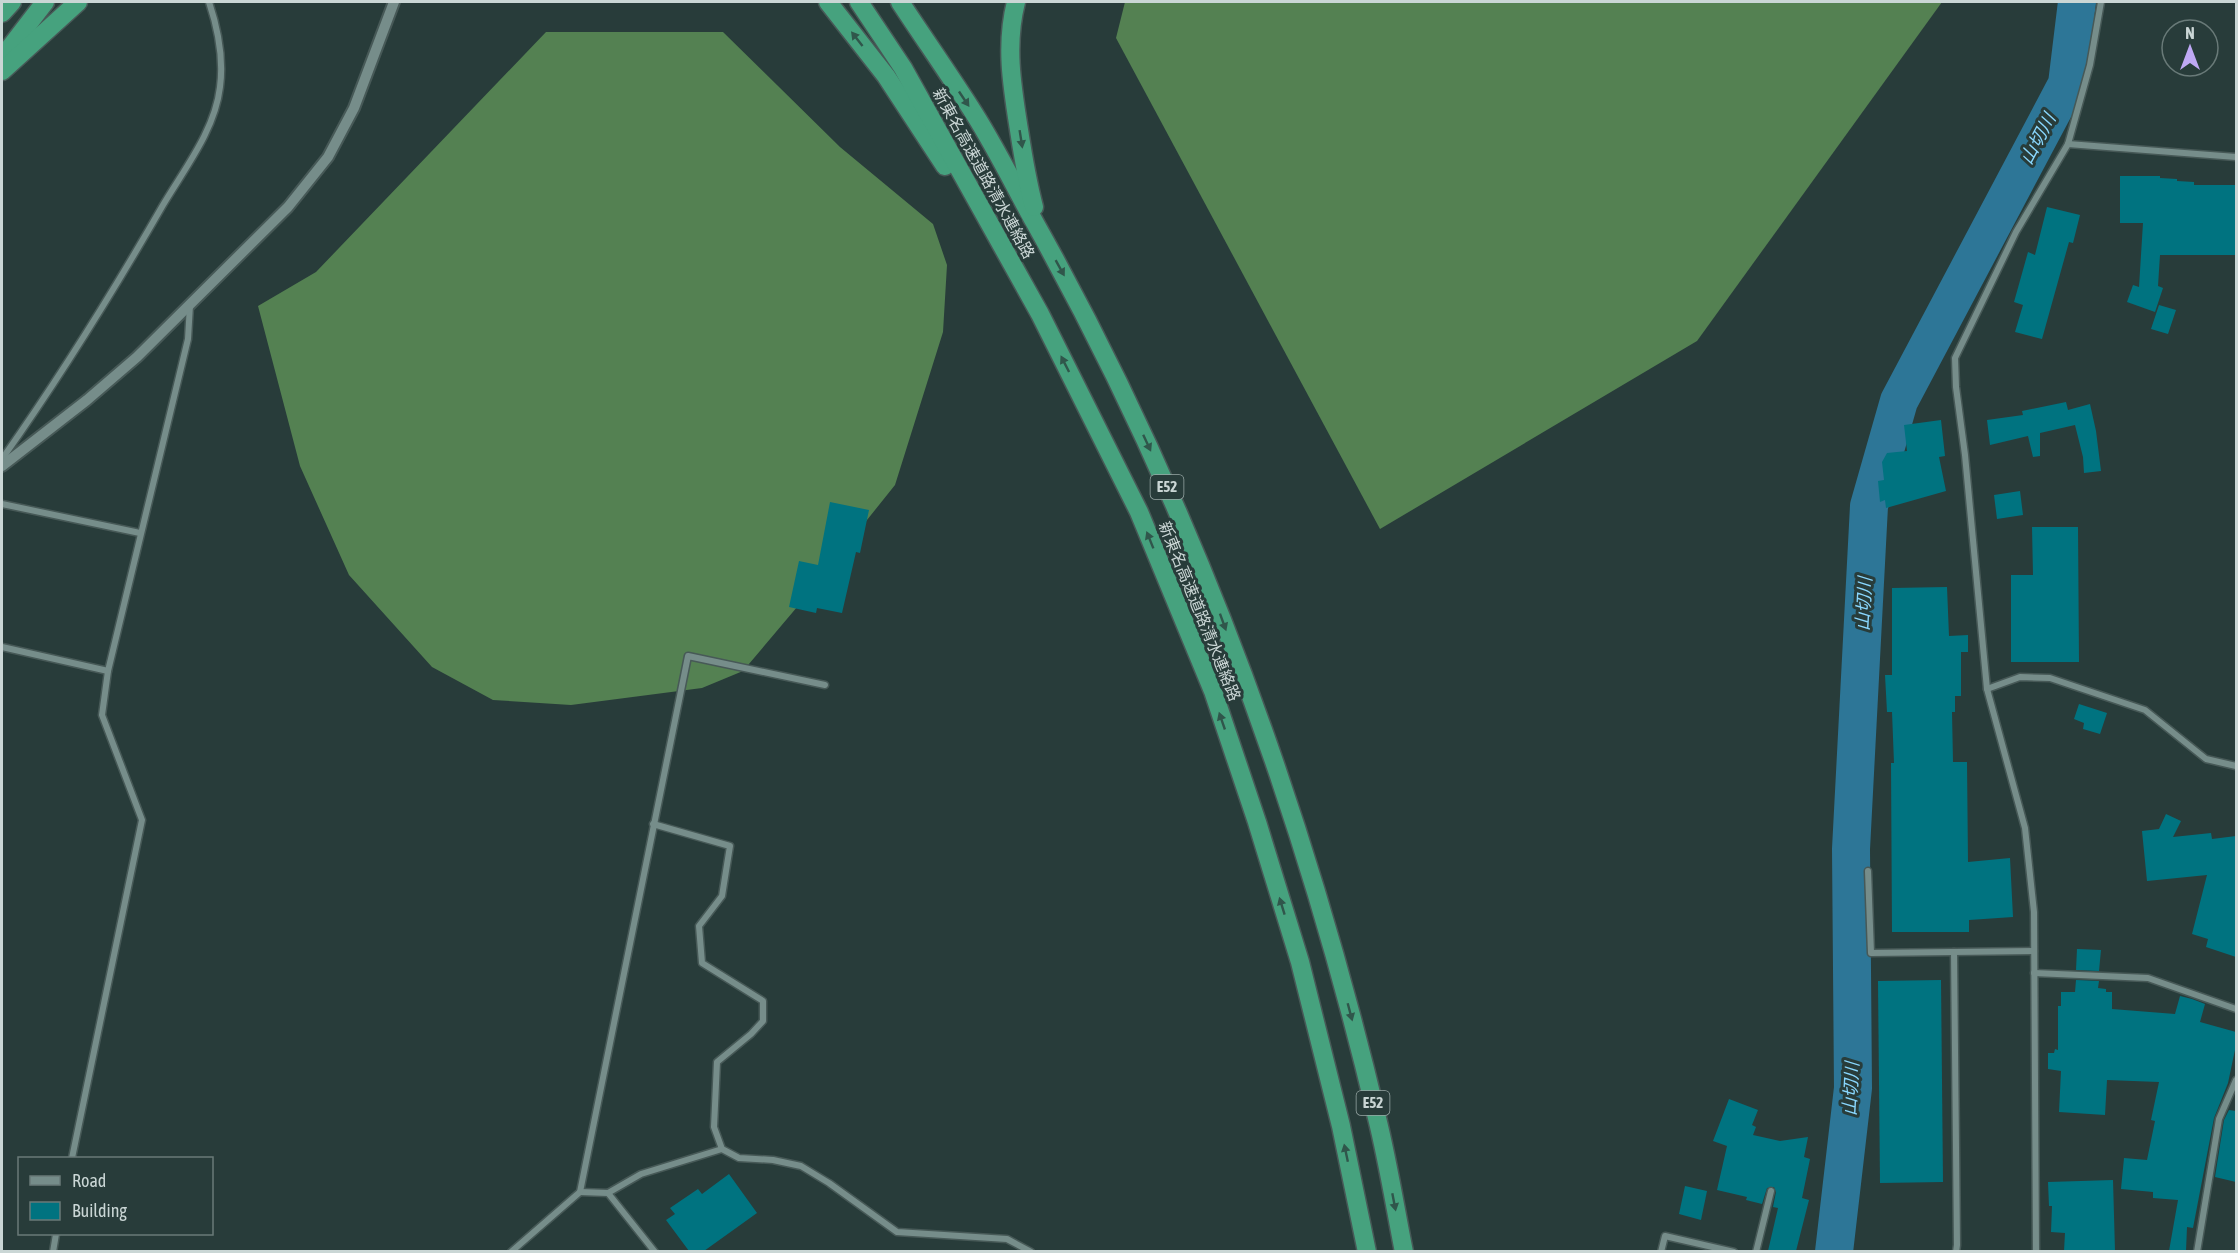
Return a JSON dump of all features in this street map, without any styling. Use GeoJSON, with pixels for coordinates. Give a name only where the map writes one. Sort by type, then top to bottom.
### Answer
{"type":"FeatureCollection","features":[{"type":"Feature","properties":{"kind":"highway"},"geometry":{"type":"LineString","coordinates":[[2,13],[12,2]]}},
{"type":"Feature","properties":{"kind":"highway"},"geometry":{"type":"LineString","coordinates":[[2,58],[45,2]]}},
{"type":"Feature","properties":{"kind":"highway"},"geometry":{"type":"LineString","coordinates":[[828,2],[886,76],[1040,314]]}},
{"type":"Feature","properties":{"kind":"highway","name":"新東名高速道路清水連絡路"},"geometry":{"type":"LineString","coordinates":[[859,2],[903,68],[1040,314],[1139,512],[1213,691],[1257,822],[1300,962],[1341,1126],[1367,1251]]}},
{"type":"Feature","properties":{"kind":"highway","name":"新東名高速道路清水連絡路"},"geometry":{"type":"LineString","coordinates":[[900,2],[976,117],[1083,309],[1172,498],[1209,587],[1292,814],[1335,956],[1378,1119],[1404,1251]]}},
{"type":"Feature","properties":{"kind":"highway"},"geometry":{"type":"LineString","coordinates":[[2,71],[74,5]]}},
{"type":"Feature","properties":{"kind":"highway"},"geometry":{"type":"LineString","coordinates":[[1014,10],[1009,46],[1011,79],[1027,179],[1040,232]]}},
{"type":"Feature","properties":{"kind":"street"},"geometry":{"type":"LineString","coordinates":[[2,459],[42,403],[111,294],[209,127],[220,88],[222,55],[209,2]]}},
{"type":"Feature","properties":{"kind":"street"},"geometry":{"type":"LineString","coordinates":[[2,466],[87,400],[137,357],[288,207],[328,157],[354,108],[394,2]]}},
{"type":"Feature","properties":{"kind":"street"},"geometry":{"type":"LineString","coordinates":[[2036,1251],[2034,912],[2025,828],[1987,689],[1954,358],[2016,232],[2068,144],[2090,65],[2101,2]]}},
{"type":"Feature","properties":{"kind":"street"},"geometry":{"type":"LineString","coordinates":[[2068,144],[2236,157]]}},
{"type":"Feature","properties":{"kind":"street"},"geometry":{"type":"LineString","coordinates":[[72,1157],[142,820],[102,715],[108,671],[188,339],[190,305]]}},
{"type":"Feature","properties":{"kind":"street"},"geometry":{"type":"LineString","coordinates":[[2,504],[141,533]]}},
{"type":"Feature","properties":{"kind":"street"},"geometry":{"type":"LineString","coordinates":[[2,647],[108,671]]}},
{"type":"Feature","properties":{"kind":"street"},"geometry":{"type":"LineString","coordinates":[[511,1251],[580,1192],[688,656],[825,685]]}},
{"type":"Feature","properties":{"kind":"street"},"geometry":{"type":"LineString","coordinates":[[1987,689],[2020,677],[2050,678],[2145,710],[2206,759],[2236,766]]}},
{"type":"Feature","properties":{"kind":"street"},"geometry":{"type":"LineString","coordinates":[[653,824],[730,846],[722,896],[699,926],[702,963],[763,1001],[763,1021],[752,1034],[717,1062],[714,1127],[722,1149],[740,1158],[773,1160],[801,1166],[829,1183],[897,1232],[1007,1239],[1031,1251]]}},
{"type":"Feature","properties":{"kind":"street"},"geometry":{"type":"LineString","coordinates":[[1868,871],[1871,953],[2034,951]]}},
{"type":"Feature","properties":{"kind":"street"},"geometry":{"type":"LineString","coordinates":[[1954,952],[1958,1245],[1956,1251]]}},
{"type":"Feature","properties":{"kind":"street"},"geometry":{"type":"LineString","coordinates":[[2034,972],[2148,978],[2236,1010]]}},
{"type":"Feature","properties":{"kind":"street"},"geometry":{"type":"LineString","coordinates":[[2197,1251],[2219,1119],[2236,1080]]}},
{"type":"Feature","properties":{"kind":"street"},"geometry":{"type":"LineString","coordinates":[[580,1192],[608,1193],[641,1174],[722,1149]]}},
{"type":"Feature","properties":{"kind":"street"},"geometry":{"type":"LineString","coordinates":[[1756,1251],[1771,1191]]}},
{"type":"Feature","properties":{"kind":"street"},"geometry":{"type":"LineString","coordinates":[[608,1193],[655,1251]]}},
{"type":"Feature","properties":{"kind":"street"},"geometry":{"type":"LineString","coordinates":[[53,1251],[57,1235]]}},
{"type":"Feature","properties":{"kind":"street"},"geometry":{"type":"LineString","coordinates":[[1661,1251],[1665,1236],[1734,1251]]}},
{"type":"Feature","properties":{"kind":"green space"},"geometry":{"type":"Polygon","coordinates":[[[1125,2],[1942,2],[1697,341],[1380,529],[1116,38],[1125,2]]]}},
{"type":"Feature","properties":{"kind":"green space"},"geometry":{"type":"Polygon","coordinates":[[[546,32],[723,32],[840,147],[933,224],[947,265],[943,332],[895,485],[743,671],[702,688],[571,705],[493,700],[432,667],[349,575],[300,466],[258,306],[316,272],[546,32]]]}},
{"type":"Feature","properties":{"kind":"building"},"geometry":{"type":"Polygon","coordinates":[[[2120,176],[2160,176],[2160,178],[2177,179],[2177,181],[2194,182],[2194,185],[2236,185],[2236,255],[2160,255],[2158,286],[2163,288],[2155,312],[2127,302],[2133,285],[2139,287],[2143,223],[2120,223],[2120,176]]]}},
{"type":"Feature","properties":{"kind":"building"},"geometry":{"type":"Polygon","coordinates":[[[2047,207],[2080,215],[2073,243],[2069,242],[2042,339],[2015,332],[2023,305],[2014,302],[2028,252],[2035,255],[2047,207]]]}},
{"type":"Feature","properties":{"kind":"building"},"geometry":{"type":"Polygon","coordinates":[[[2159,305],[2176,310],[2168,334],[2151,329],[2159,305]]]}},
{"type":"Feature","properties":{"kind":"building"},"geometry":{"type":"Polygon","coordinates":[[[2066,402],[2068,410],[2090,404],[2101,471],[2084,473],[2083,457],[2075,425],[2040,433],[2040,456],[2033,457],[2028,436],[1990,445],[1987,420],[2023,415],[2022,411],[2066,402]]]}},
{"type":"Feature","properties":{"kind":"building"},"geometry":{"type":"Polygon","coordinates":[[[1941,420],[1945,456],[1939,457],[1946,491],[1886,508],[1885,500],[1880,502],[1878,481],[1884,480],[1882,462],[1887,453],[1907,451],[1904,425],[1941,420]]]}},
{"type":"Feature","properties":{"kind":"building"},"geometry":{"type":"Polygon","coordinates":[[[2020,491],[2023,515],[1997,519],[1994,495],[2020,491]]]}},
{"type":"Feature","properties":{"kind":"building"},"geometry":{"type":"Polygon","coordinates":[[[830,502],[869,510],[860,553],[856,552],[842,613],[817,608],[816,613],[789,607],[799,561],[818,565],[830,502]]]}},
{"type":"Feature","properties":{"kind":"building"},"geometry":{"type":"Polygon","coordinates":[[[2032,527],[2078,527],[2079,662],[2011,662],[2011,575],[2033,575],[2032,527]]]}},
{"type":"Feature","properties":{"kind":"building"},"geometry":{"type":"Polygon","coordinates":[[[1947,587],[1949,636],[1968,635],[1968,652],[1961,652],[1961,696],[1955,696],[1955,712],[1952,712],[1953,762],[1967,762],[1968,862],[2010,858],[2013,917],[1969,920],[1969,932],[1892,932],[1891,763],[1894,763],[1892,712],[1887,712],[1885,675],[1892,675],[1892,588],[1947,587]]]}},
{"type":"Feature","properties":{"kind":"building"},"geometry":{"type":"Polygon","coordinates":[[[2079,704],[2107,713],[2100,734],[2083,729],[2084,723],[2074,719],[2079,704]]]}},
{"type":"Feature","properties":{"kind":"building"},"geometry":{"type":"Polygon","coordinates":[[[2166,814],[2181,821],[2173,837],[2211,833],[2212,839],[2236,836],[2236,957],[2206,947],[2208,939],[2192,934],[2207,875],[2147,881],[2142,831],[2159,829],[2166,814]]]}},
{"type":"Feature","properties":{"kind":"building"},"geometry":{"type":"Polygon","coordinates":[[[2077,949],[2101,950],[2099,971],[2076,970],[2077,949]]]}},
{"type":"Feature","properties":{"kind":"building"},"geometry":{"type":"Polygon","coordinates":[[[1941,980],[1943,1182],[1880,1183],[1878,981],[1941,980]]]}},
{"type":"Feature","properties":{"kind":"building"},"geometry":{"type":"Polygon","coordinates":[[[2076,980],[2099,981],[2098,988],[2112,992],[2112,1009],[2175,1014],[2180,996],[2192,999],[2205,1004],[2200,1022],[2236,1032],[2236,1045],[2228,1083],[2214,1118],[2193,1228],[2187,1227],[2186,1251],[2169,1251],[2178,1200],[2153,1198],[2153,1192],[2121,1189],[2124,1158],[2147,1160],[2155,1121],[2151,1120],[2159,1082],[2107,1080],[2105,1115],[2059,1112],[2061,1071],[2048,1069],[2048,1053],[2054,1053],[2055,1049],[2058,1050],[2058,1006],[2061,1006],[2061,992],[2075,992],[2076,980]]]}},
{"type":"Feature","properties":{"kind":"building"},"geometry":{"type":"Polygon","coordinates":[[[1729,1099],[1758,1110],[1752,1125],[1756,1127],[1753,1135],[1780,1141],[1808,1137],[1804,1157],[1810,1159],[1802,1198],[1809,1200],[1796,1251],[1768,1251],[1778,1208],[1773,1207],[1776,1192],[1774,1187],[1767,1188],[1762,1204],[1746,1200],[1747,1197],[1717,1190],[1727,1146],[1713,1141],[1729,1099]]]}},
{"type":"Feature","properties":{"kind":"building"},"geometry":{"type":"Polygon","coordinates":[[[2229,1110],[2236,1111],[2236,1182],[2215,1177],[2224,1120],[2229,1110]]]}},
{"type":"Feature","properties":{"kind":"building"},"geometry":{"type":"Polygon","coordinates":[[[729,1174],[757,1213],[704,1251],[689,1251],[666,1220],[675,1214],[670,1208],[698,1189],[702,1194],[729,1174]]]}},
{"type":"Feature","properties":{"kind":"building"},"geometry":{"type":"Polygon","coordinates":[[[2113,1180],[2115,1251],[2064,1251],[2065,1233],[2051,1232],[2052,1206],[2049,1206],[2048,1182],[2113,1180]]]}},
{"type":"Feature","properties":{"kind":"building"},"geometry":{"type":"Polygon","coordinates":[[[1685,1186],[1707,1191],[1701,1220],[1679,1214],[1685,1186]]]}},
{"type":"Feature","properties":{"kind":"waterway","name":"山切川"},"geometry":{"type":"LineString","coordinates":[[1834,1252],[1853,1088],[1851,849],[1869,506],[1899,401],[2067,84],[2077,2]]}}]}
